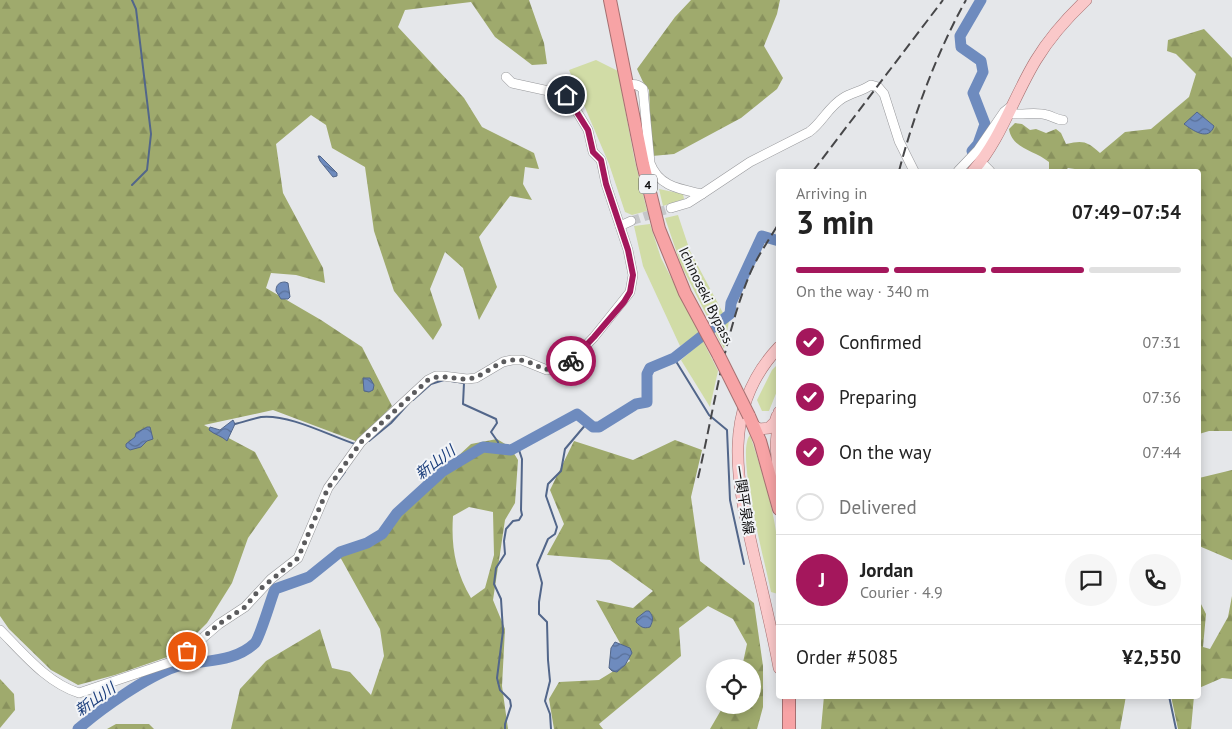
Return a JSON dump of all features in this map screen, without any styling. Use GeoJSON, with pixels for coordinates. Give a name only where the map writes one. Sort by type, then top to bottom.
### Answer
{"type":"FeatureCollection","features":[{"type":"Feature","properties":{"kind":"highway","name":"Ichinoseki Bypass"},"geometry":{"type":"LineString","coordinates":[[610,0],[643,164],[659,229],[685,292],[751,421],[770,474],[776,497]]}},
{"type":"Feature","properties":{"kind":"highway"},"geometry":{"type":"LineString","coordinates":[[788,729],[790,699]]}},
{"type":"Feature","properties":{"kind":"main road"},"geometry":{"type":"LineString","coordinates":[[975,169],[981,162],[1036,60],[1050,40],[1086,0]]}},
{"type":"Feature","properties":{"kind":"main road","name":"一関平泉線"},"geometry":{"type":"LineString","coordinates":[[776,350],[763,365],[748,397],[740,426],[738,449],[740,493],[776,654]]}},
{"type":"Feature","properties":{"kind":"main road"},"geometry":{"type":"LineString","coordinates":[[751,421],[760,429],[769,428],[776,418]]}},
{"type":"Feature","properties":{"kind":"main road"},"geometry":{"type":"LineString","coordinates":[[765,603],[770,612],[776,613]]}},
{"type":"Feature","properties":{"kind":"main road"},"geometry":{"type":"LineString","coordinates":[[783,699],[788,729]]}},
{"type":"Feature","properties":{"kind":"street"},"geometry":{"type":"LineString","coordinates":[[0,630],[49,676],[68,689],[79,693],[177,660],[208,633],[245,607],[270,579],[298,558],[328,488],[361,442],[428,380],[436,376],[476,378],[503,362],[512,360],[522,360],[547,370],[562,367],[570,362],[615,312],[630,292],[633,275],[628,250],[606,184],[601,160],[593,152],[588,130],[566,95],[512,83],[506,78]]}},
{"type":"Feature","properties":{"kind":"street"},"geometry":{"type":"LineString","coordinates":[[627,85],[640,86],[645,94],[649,150],[653,170],[664,183],[702,194]]}},
{"type":"Feature","properties":{"kind":"street"},"geometry":{"type":"LineString","coordinates":[[671,208],[688,202],[750,162],[809,132],[817,126],[830,108],[843,98],[860,92],[871,85],[878,87],[884,94],[899,141],[913,169]]}},
{"type":"Feature","properties":{"kind":"street"},"geometry":{"type":"LineString","coordinates":[[960,169],[978,150],[1004,112],[1010,110],[1016,115],[1045,114],[1058,120],[1063,120]]}},
{"type":"Feature","properties":{"kind":"street"},"geometry":{"type":"LineString","coordinates":[[981,162],[988,169]]}},
{"type":"Feature","properties":{"kind":"street"},"geometry":{"type":"LineString","coordinates":[[620,226],[631,221]]}},
{"type":"Feature","properties":{"kind":"green space"},"geometry":{"type":"Polygon","coordinates":[[[0,0],[529,0],[544,43],[547,64],[532,65],[495,37],[471,2],[405,10],[398,27],[464,98],[482,127],[534,153],[539,169],[525,167],[523,184],[532,200],[510,196],[479,237],[497,287],[479,320],[463,268],[445,252],[430,289],[442,325],[433,340],[394,291],[374,231],[365,167],[332,148],[326,125],[311,115],[276,144],[283,193],[323,268],[325,283],[296,275],[271,273],[266,288],[321,320],[362,347],[392,406],[358,442],[273,410],[204,425],[255,452],[278,496],[248,538],[232,583],[207,623],[176,654],[115,675],[78,685],[51,670],[9,629],[0,616],[0,0]]]}},
{"type":"Feature","properties":{"kind":"green space"},"geometry":{"type":"Polygon","coordinates":[[[691,0],[780,0],[777,14],[764,46],[783,78],[777,89],[741,118],[674,154],[652,156],[649,90],[637,69],[675,17],[691,0]]]}},
{"type":"Feature","properties":{"kind":"green space"},"geometry":{"type":"Polygon","coordinates":[[[1204,29],[1232,58],[1232,431],[1209,431],[1201,433],[1201,169],[1049,169],[1049,162],[1019,145],[1011,136],[1009,129],[1015,123],[1022,124],[1030,130],[1036,129],[1046,133],[1056,129],[1061,133],[1066,144],[1084,142],[1100,153],[1125,132],[1151,129],[1189,97],[1196,74],[1176,54],[1167,51],[1168,40],[1204,29]]]}},
{"type":"Feature","properties":{"kind":"green space"},"geometry":{"type":"Polygon","coordinates":[[[596,60],[618,71],[634,157],[647,211],[632,215],[625,212],[609,164],[569,70],[596,60]]]}},
{"type":"Feature","properties":{"kind":"green space"},"geometry":{"type":"Polygon","coordinates":[[[659,189],[683,194],[684,199],[663,206],[659,189]]]}},
{"type":"Feature","properties":{"kind":"green space"},"geometry":{"type":"Polygon","coordinates":[[[678,215],[690,251],[723,313],[710,322],[681,265],[665,218],[678,215]]]}},
{"type":"Feature","properties":{"kind":"green space"},"geometry":{"type":"Polygon","coordinates":[[[650,224],[661,258],[700,334],[680,346],[643,266],[634,226],[650,224]]]}},
{"type":"Feature","properties":{"kind":"green space"},"geometry":{"type":"Polygon","coordinates":[[[729,321],[724,349],[715,332],[729,321]]]}},
{"type":"Feature","properties":{"kind":"green space"},"geometry":{"type":"Polygon","coordinates":[[[703,341],[718,371],[710,407],[681,360],[703,341]]]}},
{"type":"Feature","properties":{"kind":"green space"},"geometry":{"type":"Polygon","coordinates":[[[776,366],[776,394],[769,411],[762,411],[757,400],[772,370],[776,366]]]}},
{"type":"Feature","properties":{"kind":"green space"},"geometry":{"type":"Polygon","coordinates":[[[750,435],[773,513],[776,532],[776,593],[771,592],[753,510],[746,463],[746,446],[750,435]]]}},
{"type":"Feature","properties":{"kind":"green space"},"geometry":{"type":"Polygon","coordinates":[[[497,439],[510,447],[518,460],[515,503],[505,520],[493,600],[505,629],[502,686],[508,729],[231,729],[240,689],[266,661],[320,629],[332,668],[350,672],[371,695],[384,656],[380,629],[339,555],[377,542],[395,512],[443,474],[471,444],[497,439]],[[469,507],[453,516],[455,558],[461,578],[471,598],[485,588],[494,555],[493,512],[469,507]]]}},
{"type":"Feature","properties":{"kind":"green space"},"geometry":{"type":"Polygon","coordinates":[[[675,440],[702,450],[691,497],[700,561],[754,603],[763,666],[763,707],[757,729],[710,729],[719,714],[761,714],[761,659],[744,659],[747,644],[733,619],[708,606],[679,628],[681,656],[599,724],[603,729],[554,729],[549,699],[559,682],[599,680],[630,661],[596,600],[633,608],[653,591],[610,560],[547,555],[564,524],[550,490],[574,441],[633,460],[675,440]]]}},
{"type":"Feature","properties":{"kind":"green space"},"geometry":{"type":"Polygon","coordinates":[[[1232,470],[1232,560],[1201,547],[1201,478],[1232,470]]]}},
{"type":"Feature","properties":{"kind":"green space"},"geometry":{"type":"Polygon","coordinates":[[[1232,596],[1232,679],[1222,678],[1201,687],[1201,604],[1206,614],[1203,647],[1210,649],[1228,617],[1232,596]]]}},
{"type":"Feature","properties":{"kind":"green space"},"geometry":{"type":"Polygon","coordinates":[[[0,679],[14,694],[15,710],[0,728],[0,679]]]}},
{"type":"Feature","properties":{"kind":"green space"},"geometry":{"type":"Polygon","coordinates":[[[824,699],[1125,699],[1120,729],[821,729],[824,699]]]}},
{"type":"Feature","properties":{"kind":"green space"},"geometry":{"type":"Polygon","coordinates":[[[1172,699],[1194,699],[1191,729],[1178,729],[1172,699]]]}},
{"type":"Feature","properties":{"kind":"green space"},"geometry":{"type":"Polygon","coordinates":[[[116,724],[149,724],[154,729],[107,729],[116,724]]]}},
{"type":"Feature","properties":{"kind":"water"},"geometry":{"type":"Polygon","coordinates":[[[1197,112],[1214,126],[1212,131],[1204,134],[1200,133],[1184,124],[1197,112]]]}},
{"type":"Feature","properties":{"kind":"water"},"geometry":{"type":"Polygon","coordinates":[[[318,156],[337,173],[337,176],[333,177],[318,156]]]}},
{"type":"Feature","properties":{"kind":"water"},"geometry":{"type":"Polygon","coordinates":[[[288,283],[290,297],[288,299],[281,299],[276,291],[278,284],[288,283]]]}},
{"type":"Feature","properties":{"kind":"water"},"geometry":{"type":"Polygon","coordinates":[[[363,378],[370,378],[374,385],[373,390],[369,392],[364,391],[363,378]]]}},
{"type":"Feature","properties":{"kind":"water"},"geometry":{"type":"Polygon","coordinates":[[[233,420],[235,424],[227,441],[209,430],[210,427],[220,430],[233,420]]]}},
{"type":"Feature","properties":{"kind":"water"},"geometry":{"type":"Polygon","coordinates":[[[150,427],[153,439],[147,441],[141,447],[130,450],[126,447],[126,444],[135,437],[136,433],[150,427]]]}},
{"type":"Feature","properties":{"kind":"water"},"geometry":{"type":"Polygon","coordinates":[[[646,611],[649,611],[652,615],[652,623],[650,627],[646,628],[636,622],[637,618],[646,611]]]}},
{"type":"Feature","properties":{"kind":"water"},"geometry":{"type":"Polygon","coordinates":[[[615,642],[630,648],[632,653],[625,665],[617,672],[609,668],[611,648],[615,642]]]}},
{"type":"Feature","properties":{"kind":"waterway"},"geometry":{"type":"LineString","coordinates":[[132,0],[136,9],[151,134],[147,170],[132,185]]}},
{"type":"Feature","properties":{"kind":"waterway","name":"新山川"},"geometry":{"type":"LineString","coordinates":[[972,151],[978,144],[985,124],[973,93],[983,72],[981,61],[961,47],[960,36],[981,0]]}},
{"type":"Feature","properties":{"kind":"waterway","name":"新山川"},"geometry":{"type":"LineString","coordinates":[[78,729],[124,694],[163,672],[175,667],[227,658],[246,650],[257,639],[275,589],[309,577],[340,552],[367,543],[382,534],[397,513],[443,471],[483,447],[511,450],[577,414],[593,427],[599,427],[636,404],[647,402],[647,374],[650,368],[674,358],[730,314],[731,303],[762,236],[776,240]]}},
{"type":"Feature","properties":{"kind":"waterway"},"geometry":{"type":"LineString","coordinates":[[674,358],[709,415],[727,430],[730,500],[744,564]]}},
{"type":"Feature","properties":{"kind":"waterway"},"geometry":{"type":"LineString","coordinates":[[413,400],[431,384],[444,380]]}},
{"type":"Feature","properties":{"kind":"waterway"},"geometry":{"type":"LineString","coordinates":[[451,381],[464,383],[463,404],[496,419],[497,423],[491,432],[498,442],[499,449]]}},
{"type":"Feature","properties":{"kind":"waterway"},"geometry":{"type":"LineString","coordinates":[[369,441],[391,423],[409,403]]}},
{"type":"Feature","properties":{"kind":"waterway"},"geometry":{"type":"LineString","coordinates":[[235,424],[261,417],[272,417],[296,422],[355,444]]}},
{"type":"Feature","properties":{"kind":"waterway"},"geometry":{"type":"LineString","coordinates":[[551,729],[550,714],[545,701],[550,681],[547,622],[539,614],[542,583],[537,565],[548,539],[555,534],[557,527],[546,496],[548,484],[561,471],[565,449],[587,423]]}},
{"type":"Feature","properties":{"kind":"waterway"},"geometry":{"type":"LineString","coordinates":[[505,729],[511,706],[510,700],[500,690],[497,678],[503,631],[501,599],[494,584],[496,568],[505,554],[504,541],[506,529],[513,521],[519,520],[522,515],[522,459],[518,447]]}},
{"type":"Feature","properties":{"kind":"waterway"},"geometry":{"type":"LineString","coordinates":[[336,484],[345,472]]}},
{"type":"Feature","properties":{"kind":"waterway"},"geometry":{"type":"LineString","coordinates":[[1170,699],[1176,729]]}},
{"type":"Feature","properties":{"kind":"tunnel"},"geometry":{"type":"LineString","coordinates":[[631,221],[671,208]]}},
{"type":"Feature","properties":{"kind":"railway"},"geometry":{"type":"LineString","coordinates":[[815,169],[943,0]]}},
{"type":"Feature","properties":{"kind":"railway"},"geometry":{"type":"LineString","coordinates":[[900,169],[927,84],[945,41],[966,0]]}},
{"type":"Feature","properties":{"kind":"railway"},"geometry":{"type":"LineString","coordinates":[[698,478],[726,350],[740,300],[755,263],[776,228]]}},
{"type":"Feature","properties":{"kind":"way so far"},"geometry":{"type":"LineString","coordinates":[[187,651],[219,624],[245,607],[270,579],[298,558],[328,488],[361,442],[398,410],[428,380],[436,376],[476,378],[503,362],[512,360],[522,360],[547,370],[554,370],[571,361]]}},
{"type":"Feature","properties":{"kind":"route"},"geometry":{"type":"LineString","coordinates":[[566,95],[588,130],[593,152],[601,160],[606,184],[628,250],[633,275],[630,292],[624,302],[571,361]]}}]}
